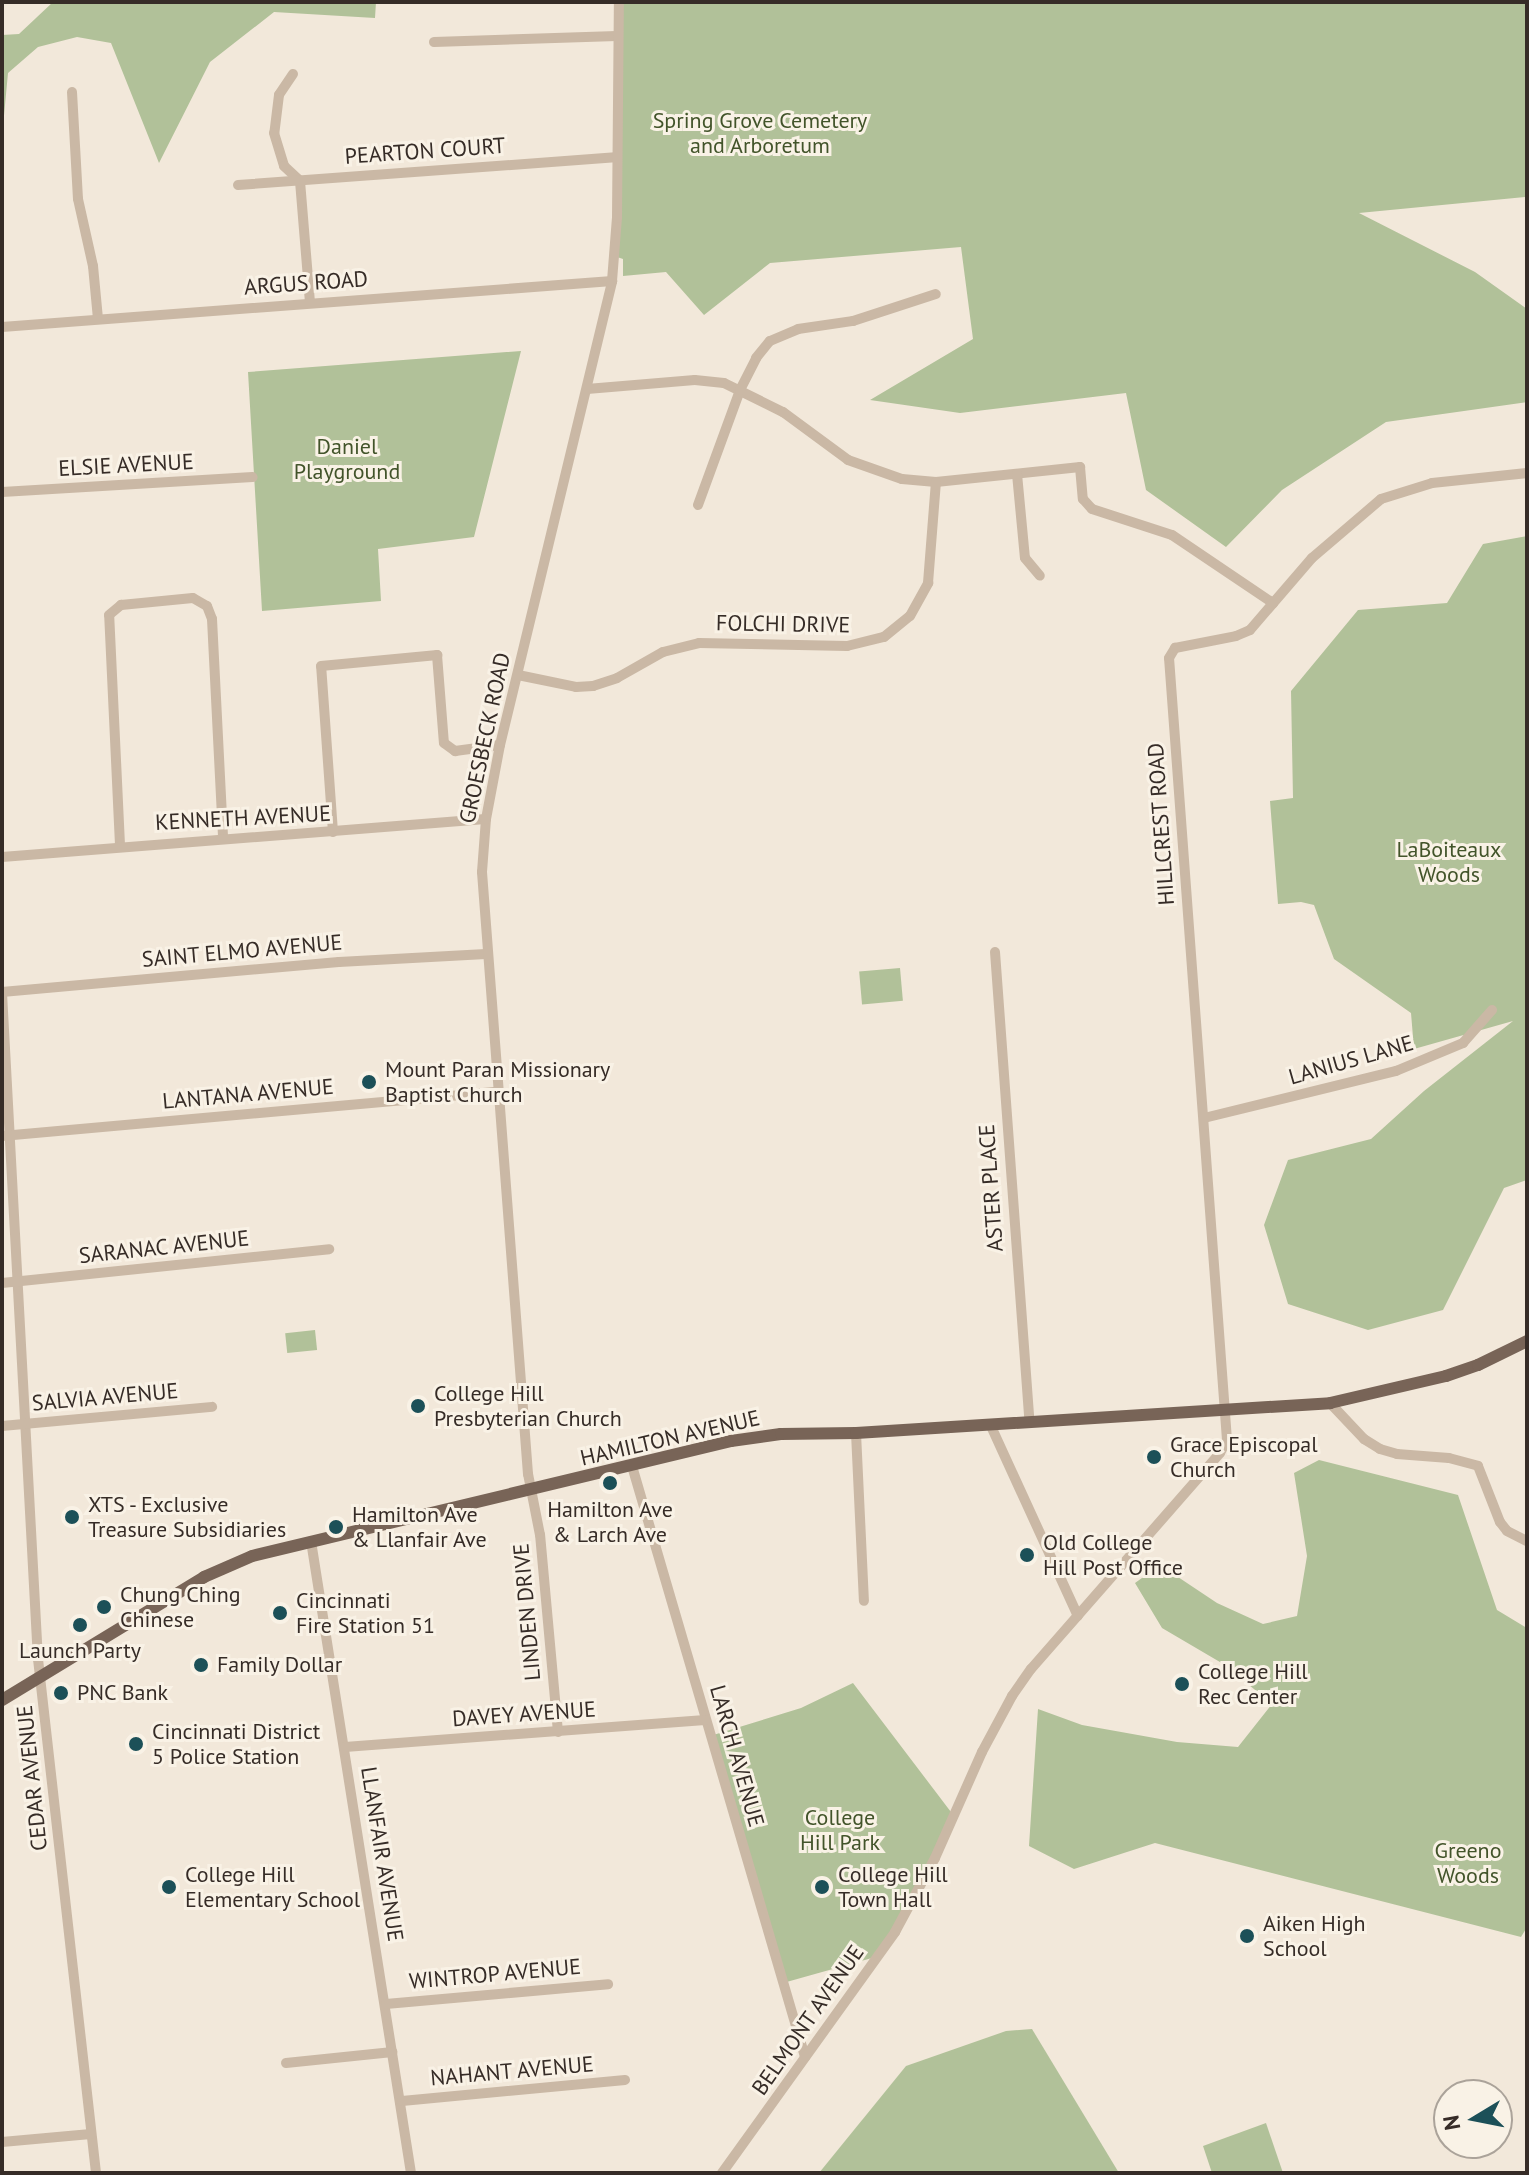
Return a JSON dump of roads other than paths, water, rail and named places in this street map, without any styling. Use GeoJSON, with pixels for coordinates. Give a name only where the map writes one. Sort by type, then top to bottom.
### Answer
{"type":"FeatureCollection","features":[{"type":"Feature","properties":{"kind":"main road","name":"HAMILTON AVENUE"},"geometry":{"type":"LineString","coordinates":[[2,1700],[218,1570],[252,1556],[756,1436],[856,1433],[1330,1403],[1446,1376],[1478,1365],[1527,1341]]}},
{"type":"Feature","properties":{"kind":"street","name":"GROESBECK ROAD"},"geometry":{"type":"LineString","coordinates":[[532,1490],[528,1474],[486,954],[482,892],[486,819],[500,745],[612,281],[617,218],[615,157],[619,2]]}},
{"type":"Feature","properties":{"kind":"street"},"geometry":{"type":"LineString","coordinates":[[434,42],[617,36]]}},
{"type":"Feature","properties":{"kind":"street"},"geometry":{"type":"LineString","coordinates":[[293,74],[279,95],[273,120],[284,166],[300,181],[310,303]]}},
{"type":"Feature","properties":{"kind":"street"},"geometry":{"type":"LineString","coordinates":[[72,92],[78,199],[91,255],[98,319]]}},
{"type":"Feature","properties":{"kind":"street","name":"PEARTON COURT"},"geometry":{"type":"LineString","coordinates":[[238,185],[615,157]]}},
{"type":"Feature","properties":{"kind":"street","name":"ARGUS ROAD"},"geometry":{"type":"LineString","coordinates":[[2,327],[612,281]]}},
{"type":"Feature","properties":{"kind":"street"},"geometry":{"type":"LineString","coordinates":[[698,505],[740,390],[761,351],[777,336],[798,329],[853,321],[936,294]]}},
{"type":"Feature","properties":{"kind":"street"},"geometry":{"type":"LineString","coordinates":[[587,389],[710,380],[740,390],[783,412],[848,460],[885,475],[936,482],[1080,467],[1083,499],[1092,509],[1172,535],[1273,603]]}},
{"type":"Feature","properties":{"kind":"street","name":"HILLCREST ROAD"},"geometry":{"type":"LineString","coordinates":[[1227,1410],[1169,658],[1175,648],[1236,636],[1250,630],[1312,558],[1381,499],[1432,483],[1527,473]]}},
{"type":"Feature","properties":{"kind":"street"},"geometry":{"type":"LineString","coordinates":[[1017,474],[1025,558],[1040,576]]}},
{"type":"Feature","properties":{"kind":"street","name":"ELSIE AVENUE"},"geometry":{"type":"LineString","coordinates":[[2,492],[253,477]]}},
{"type":"Feature","properties":{"kind":"street","name":"FOLCHI DRIVE"},"geometry":{"type":"LineString","coordinates":[[518,675],[576,687],[593,686],[617,678],[663,652],[699,643],[847,646],[884,637],[910,616],[928,583],[936,482]]}},
{"type":"Feature","properties":{"kind":"street"},"geometry":{"type":"LineString","coordinates":[[120,845],[108,621],[118,606],[158,600],[196,599],[211,612],[223,838]]}},
{"type":"Feature","properties":{"kind":"street"},"geometry":{"type":"LineString","coordinates":[[333,832],[321,666],[437,655],[444,743],[455,751],[500,745]]}},
{"type":"Feature","properties":{"kind":"street","name":"KENNETH AVENUE"},"geometry":{"type":"LineString","coordinates":[[2,857],[223,838],[254,840],[486,819]]}},
{"type":"Feature","properties":{"kind":"street","name":"ASTER PLACE"},"geometry":{"type":"LineString","coordinates":[[995,952],[1029,1420]]}},
{"type":"Feature","properties":{"kind":"street","name":"SAINT ELMO AVENUE"},"geometry":{"type":"LineString","coordinates":[[2,992],[339,962],[486,954]]}},
{"type":"Feature","properties":{"kind":"street","name":"CEDAR AVENUE"},"geometry":{"type":"LineString","coordinates":[[2,992],[6,1136],[18,1282],[41,1677],[96,2173]]}},
{"type":"Feature","properties":{"kind":"street","name":"LANIUS LANE"},"geometry":{"type":"LineString","coordinates":[[1204,1118],[1396,1071],[1463,1043],[1492,1010]]}},
{"type":"Feature","properties":{"kind":"street","name":"LANTANA AVENUE"},"geometry":{"type":"LineString","coordinates":[[6,1136],[497,1092]]}},
{"type":"Feature","properties":{"kind":"street","name":"SARANAC AVENUE"},"geometry":{"type":"LineString","coordinates":[[2,1283],[329,1249]]}},
{"type":"Feature","properties":{"kind":"street"},"geometry":{"type":"LineString","coordinates":[[1330,1403],[1364,1439],[1380,1449],[1397,1454],[1449,1458],[1478,1466],[1500,1522],[1507,1531],[1527,1541]]}},
{"type":"Feature","properties":{"kind":"street","name":"SALVIA AVENUE"},"geometry":{"type":"LineString","coordinates":[[2,1426],[212,1407]]}},
{"type":"Feature","properties":{"kind":"street","name":"BELMONT AVENUE"},"geometry":{"type":"LineString","coordinates":[[722,2173],[895,1932],[1012,1696],[1220,1453],[1227,1440],[1227,1410]]}},
{"type":"Feature","properties":{"kind":"street"},"geometry":{"type":"LineString","coordinates":[[990,1424],[1078,1616]]}},
{"type":"Feature","properties":{"kind":"street"},"geometry":{"type":"LineString","coordinates":[[856,1433],[864,1601]]}},
{"type":"Feature","properties":{"kind":"street","name":"LARCH AVENUE"},"geometry":{"type":"LineString","coordinates":[[632,1466],[805,2057]]}},
{"type":"Feature","properties":{"kind":"street","name":"LINDEN DRIVE"},"geometry":{"type":"LineString","coordinates":[[532,1490],[540,1535],[558,1732]]}},
{"type":"Feature","properties":{"kind":"street","name":"LLANFAIR AVENUE"},"geometry":{"type":"LineString","coordinates":[[311,1541],[411,2173]]}},
{"type":"Feature","properties":{"kind":"street","name":"DAVEY AVENUE"},"geometry":{"type":"LineString","coordinates":[[345,1747],[705,1720]]}},
{"type":"Feature","properties":{"kind":"street","name":"WINTROP AVENUE"},"geometry":{"type":"LineString","coordinates":[[386,2004],[608,1984]]}},
{"type":"Feature","properties":{"kind":"street"},"geometry":{"type":"LineString","coordinates":[[286,2063],[392,2052]]}},
{"type":"Feature","properties":{"kind":"street","name":"NAHANT AVENUE"},"geometry":{"type":"LineString","coordinates":[[402,2101],[625,2080]]}},
{"type":"Feature","properties":{"kind":"street"},"geometry":{"type":"LineString","coordinates":[[2,2142],[91,2134]]}},
{"type":"Feature","properties":{"kind":"place","name":"Mount Paran Missionary Baptist Church"},"geometry":{"type":"Point","coordinates":[369,1082]}},
{"type":"Feature","properties":{"kind":"place","name":"College Hill Presbyterian Church"},"geometry":{"type":"Point","coordinates":[418,1406]}},
{"type":"Feature","properties":{"kind":"place","name":"Grace Episcopal Church"},"geometry":{"type":"Point","coordinates":[1154,1457]}},
{"type":"Feature","properties":{"kind":"place","name":"Hamilton Ave & Larch Ave"},"geometry":{"type":"Point","coordinates":[610,1483]}},
{"type":"Feature","properties":{"kind":"place","name":"XTS - Exclusive Treasure Subsidiaries"},"geometry":{"type":"Point","coordinates":[72,1517]}},
{"type":"Feature","properties":{"kind":"place","name":"Hamilton Ave & Llanfair Ave"},"geometry":{"type":"Point","coordinates":[336,1527]}},
{"type":"Feature","properties":{"kind":"place","name":"Old College Hill Post Office"},"geometry":{"type":"Point","coordinates":[1027,1555]}},
{"type":"Feature","properties":{"kind":"place","name":"Chung Ching Chinese"},"geometry":{"type":"Point","coordinates":[104,1607]}},
{"type":"Feature","properties":{"kind":"place","name":"Cincinnati Fire Station 51"},"geometry":{"type":"Point","coordinates":[280,1613]}},
{"type":"Feature","properties":{"kind":"place","name":"Launch Party"},"geometry":{"type":"Point","coordinates":[80,1625]}},
{"type":"Feature","properties":{"kind":"place","name":"Family Dollar"},"geometry":{"type":"Point","coordinates":[201,1665]}},
{"type":"Feature","properties":{"kind":"place","name":"College Hill Rec Center"},"geometry":{"type":"Point","coordinates":[1182,1684]}},
{"type":"Feature","properties":{"kind":"place","name":"PNC Bank"},"geometry":{"type":"Point","coordinates":[61,1693]}},
{"type":"Feature","properties":{"kind":"place","name":"Cincinnati District 5 Police Station"},"geometry":{"type":"Point","coordinates":[136,1744]}},
{"type":"Feature","properties":{"kind":"place","name":"College Hill Elementary School"},"geometry":{"type":"Point","coordinates":[169,1887]}},
{"type":"Feature","properties":{"kind":"place","name":"College Hill Town Hall"},"geometry":{"type":"Point","coordinates":[822,1887]}},
{"type":"Feature","properties":{"kind":"place","name":"Aiken High School"},"geometry":{"type":"Point","coordinates":[1247,1936]}},
{"type":"Feature","properties":{"kind":"park label","name":"Spring Grove Cemetery and Arboretum"},"geometry":{"type":"Point","coordinates":[760,132]}},
{"type":"Feature","properties":{"kind":"park label","name":"Daniel Playground"},"geometry":{"type":"Point","coordinates":[347,458]}},
{"type":"Feature","properties":{"kind":"park label","name":"LaBoiteaux Woods"},"geometry":{"type":"Point","coordinates":[1449,862]}},
{"type":"Feature","properties":{"kind":"park label","name":"College Hill Park"},"geometry":{"type":"Point","coordinates":[840,1830]}},
{"type":"Feature","properties":{"kind":"park label","name":"Greeno Woods"},"geometry":{"type":"Point","coordinates":[1468,1862]}}]}
